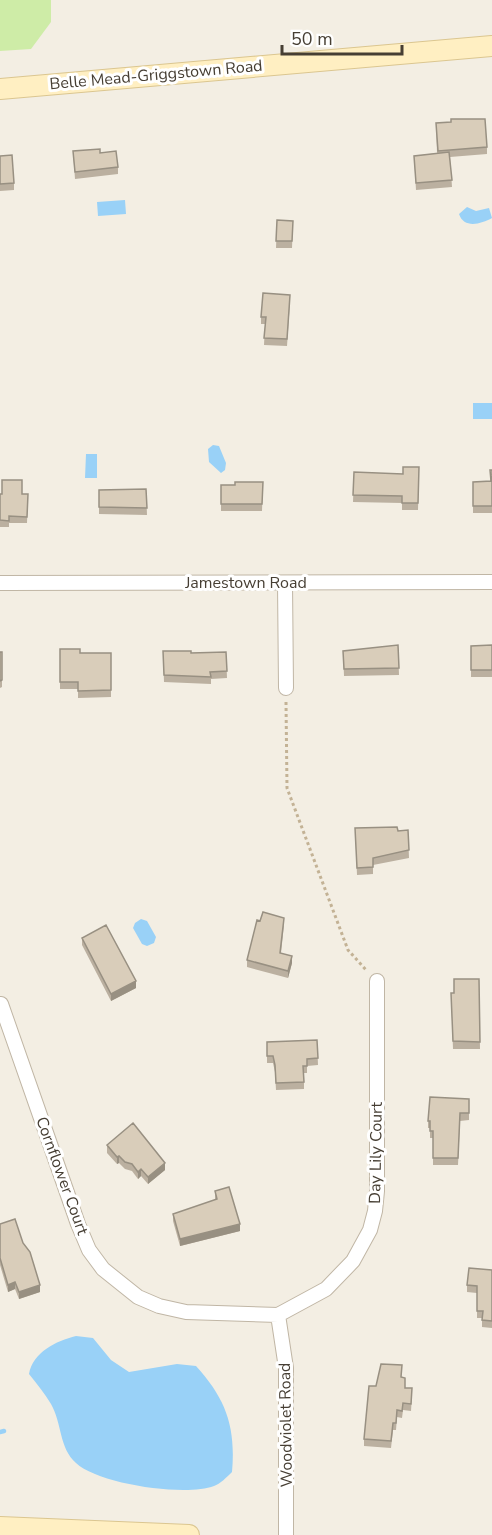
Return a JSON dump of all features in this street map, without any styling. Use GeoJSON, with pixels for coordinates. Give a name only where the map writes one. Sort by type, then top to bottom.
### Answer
{"type":"FeatureCollection","features":[{"type":"Feature","properties":{"kind":"street","name":"Belle Mead-Griggstown Road"},"geometry":{"type":"LineString","coordinates":[[0,89],[492,46]]}},
{"type":"Feature","properties":{"kind":"street","name":"Jamestown Road"},"geometry":{"type":"LineString","coordinates":[[0,583],[492,582]]}},
{"type":"Feature","properties":{"kind":"street"},"geometry":{"type":"LineString","coordinates":[[285,583],[285,688]]}},
{"type":"Feature","properties":{"kind":"street","name":"Day Lily Court"},"geometry":{"type":"LineString","coordinates":[[278,1315],[326,1289],[344,1273],[370,1230],[377,1191],[377,981]]}},
{"type":"Feature","properties":{"kind":"street","name":"Cornflower Court"},"geometry":{"type":"LineString","coordinates":[[1,1004],[78,1224],[89,1250],[103,1269],[138,1297],[159,1306],[186,1312],[278,1315]]}},
{"type":"Feature","properties":{"kind":"street","name":"Woodviolet Road"},"geometry":{"type":"LineString","coordinates":[[278,1315],[286,1378],[286,1535]]}},
{"type":"Feature","properties":{"kind":"street"},"geometry":{"type":"LineString","coordinates":[[0,1527],[189,1535]]}},
{"type":"Feature","properties":{"kind":"path"},"geometry":{"type":"LineString","coordinates":[[285,688],[287,788],[348,951],[377,981]]}},
{"type":"Feature","properties":{"kind":"green space"},"geometry":{"type":"Polygon","coordinates":[[[0,0],[51,0],[51,22],[31,49],[0,51],[0,0]]]}},
{"type":"Feature","properties":{"kind":"water"},"geometry":{"type":"Polygon","coordinates":[[[125,200],[126,214],[98,216],[97,202],[125,200]]]}},
{"type":"Feature","properties":{"kind":"water"},"geometry":{"type":"Polygon","coordinates":[[[467,207],[476,211],[489,208],[492,218],[473,224],[465,222],[459,214],[467,207]]]}},
{"type":"Feature","properties":{"kind":"water"},"geometry":{"type":"Polygon","coordinates":[[[473,403],[492,403],[492,419],[473,419],[473,403]]]}},
{"type":"Feature","properties":{"kind":"water"},"geometry":{"type":"Polygon","coordinates":[[[213,445],[219,446],[226,463],[225,470],[221,473],[209,462],[208,449],[213,445]]]}},
{"type":"Feature","properties":{"kind":"water"},"geometry":{"type":"Polygon","coordinates":[[[86,454],[97,454],[97,478],[85,478],[86,454]]]}},
{"type":"Feature","properties":{"kind":"water"},"geometry":{"type":"Polygon","coordinates":[[[141,919],[147,921],[156,937],[154,943],[147,946],[142,944],[133,928],[135,923],[141,919]]]}},
{"type":"Feature","properties":{"kind":"water"},"geometry":{"type":"Polygon","coordinates":[[[76,1336],[93,1338],[111,1360],[129,1372],[177,1364],[196,1366],[215,1390],[227,1414],[232,1441],[232,1472],[214,1486],[201,1489],[163,1489],[103,1477],[76,1463],[66,1450],[55,1411],[29,1374],[35,1359],[46,1349],[76,1336]]]}},
{"type":"Feature","properties":{"kind":"building"},"geometry":{"type":"Polygon","coordinates":[[[451,119],[485,119],[487,147],[438,151],[436,123],[451,122],[451,119]]]}},
{"type":"Feature","properties":{"kind":"building"},"geometry":{"type":"Polygon","coordinates":[[[100,149],[100,153],[116,151],[118,167],[75,172],[73,151],[100,149]]]}},
{"type":"Feature","properties":{"kind":"building"},"geometry":{"type":"Polygon","coordinates":[[[449,152],[452,180],[416,183],[414,156],[449,152]]]}},
{"type":"Feature","properties":{"kind":"building"},"geometry":{"type":"Polygon","coordinates":[[[12,155],[14,183],[0,184],[0,156],[12,155]]]}},
{"type":"Feature","properties":{"kind":"building"},"geometry":{"type":"Polygon","coordinates":[[[277,220],[293,221],[292,241],[276,241],[277,220]]]}},
{"type":"Feature","properties":{"kind":"building"},"geometry":{"type":"Polygon","coordinates":[[[263,293],[290,295],[287,339],[264,338],[266,317],[261,317],[263,293]]]}},
{"type":"Feature","properties":{"kind":"building"},"geometry":{"type":"Polygon","coordinates":[[[403,467],[419,467],[418,503],[402,503],[402,496],[353,495],[354,472],[403,474],[403,467]]]}},
{"type":"Feature","properties":{"kind":"building"},"geometry":{"type":"Polygon","coordinates":[[[490,470],[492,470],[492,506],[473,506],[473,482],[491,481],[490,470]]]}},
{"type":"Feature","properties":{"kind":"building"},"geometry":{"type":"Polygon","coordinates":[[[2,480],[22,480],[22,494],[28,494],[27,517],[9,516],[9,521],[0,520],[2,480]]]}},
{"type":"Feature","properties":{"kind":"building"},"geometry":{"type":"Polygon","coordinates":[[[235,482],[263,482],[262,504],[221,504],[221,485],[235,485],[235,482]]]}},
{"type":"Feature","properties":{"kind":"building"},"geometry":{"type":"Polygon","coordinates":[[[146,489],[147,508],[99,507],[99,490],[146,489]]]}},
{"type":"Feature","properties":{"kind":"building"},"geometry":{"type":"Polygon","coordinates":[[[398,645],[399,668],[344,669],[343,651],[398,645]]]}},
{"type":"Feature","properties":{"kind":"building"},"geometry":{"type":"Polygon","coordinates":[[[492,645],[492,670],[471,670],[471,646],[492,645]]]}},
{"type":"Feature","properties":{"kind":"building"},"geometry":{"type":"Polygon","coordinates":[[[60,649],[80,649],[80,653],[111,653],[111,690],[78,691],[78,682],[60,682],[60,649]]]}},
{"type":"Feature","properties":{"kind":"building"},"geometry":{"type":"Polygon","coordinates":[[[163,651],[226,652],[227,671],[210,672],[211,677],[164,675],[163,651]]]}},
{"type":"Feature","properties":{"kind":"building"},"geometry":{"type":"Polygon","coordinates":[[[0,652],[2,652],[2,680],[0,681],[0,652]]]}},
{"type":"Feature","properties":{"kind":"building"},"geometry":{"type":"Polygon","coordinates":[[[397,827],[398,831],[408,830],[409,850],[373,858],[373,867],[357,868],[355,828],[397,827]]]}},
{"type":"Feature","properties":{"kind":"building"},"geometry":{"type":"Polygon","coordinates":[[[263,912],[284,918],[280,953],[292,956],[288,971],[247,960],[257,920],[260,921],[263,912]]]}},
{"type":"Feature","properties":{"kind":"building"},"geometry":{"type":"Polygon","coordinates":[[[106,925],[136,981],[111,994],[82,938],[106,925]]]}},
{"type":"Feature","properties":{"kind":"building"},"geometry":{"type":"Polygon","coordinates":[[[454,979],[479,979],[480,1042],[453,1041],[451,993],[454,993],[454,979]]]}},
{"type":"Feature","properties":{"kind":"building"},"geometry":{"type":"Polygon","coordinates":[[[317,1040],[318,1058],[307,1059],[307,1066],[303,1066],[304,1082],[276,1083],[273,1056],[267,1056],[267,1042],[317,1040]]]}},
{"type":"Feature","properties":{"kind":"building"},"geometry":{"type":"Polygon","coordinates":[[[430,1097],[469,1099],[469,1113],[460,1113],[458,1158],[433,1158],[433,1131],[430,1131],[430,1121],[428,1121],[430,1097]]]}},
{"type":"Feature","properties":{"kind":"building"},"geometry":{"type":"Polygon","coordinates":[[[133,1123],[165,1163],[148,1177],[141,1169],[138,1172],[132,1164],[117,1157],[107,1145],[133,1123]]]}},
{"type":"Feature","properties":{"kind":"building"},"geometry":{"type":"Polygon","coordinates":[[[229,1187],[240,1224],[180,1239],[173,1214],[217,1199],[215,1191],[229,1187]]]}},
{"type":"Feature","properties":{"kind":"building"},"geometry":{"type":"Polygon","coordinates":[[[15,1219],[23,1243],[30,1252],[40,1285],[19,1292],[15,1282],[8,1285],[0,1258],[0,1224],[15,1219]]]}},
{"type":"Feature","properties":{"kind":"building"},"geometry":{"type":"Polygon","coordinates":[[[469,1268],[492,1270],[492,1321],[482,1320],[483,1311],[477,1311],[477,1286],[467,1285],[469,1268]]]}},
{"type":"Feature","properties":{"kind":"building"},"geometry":{"type":"Polygon","coordinates":[[[381,1364],[402,1365],[401,1377],[405,1378],[405,1388],[412,1388],[411,1404],[403,1403],[402,1411],[397,1410],[391,1441],[364,1439],[369,1386],[376,1386],[381,1364]]]}},
{"type":"Feature","properties":{"kind":"waterway"},"geometry":{"type":"LineString","coordinates":[[0,1432],[4,1431]]}}]}
